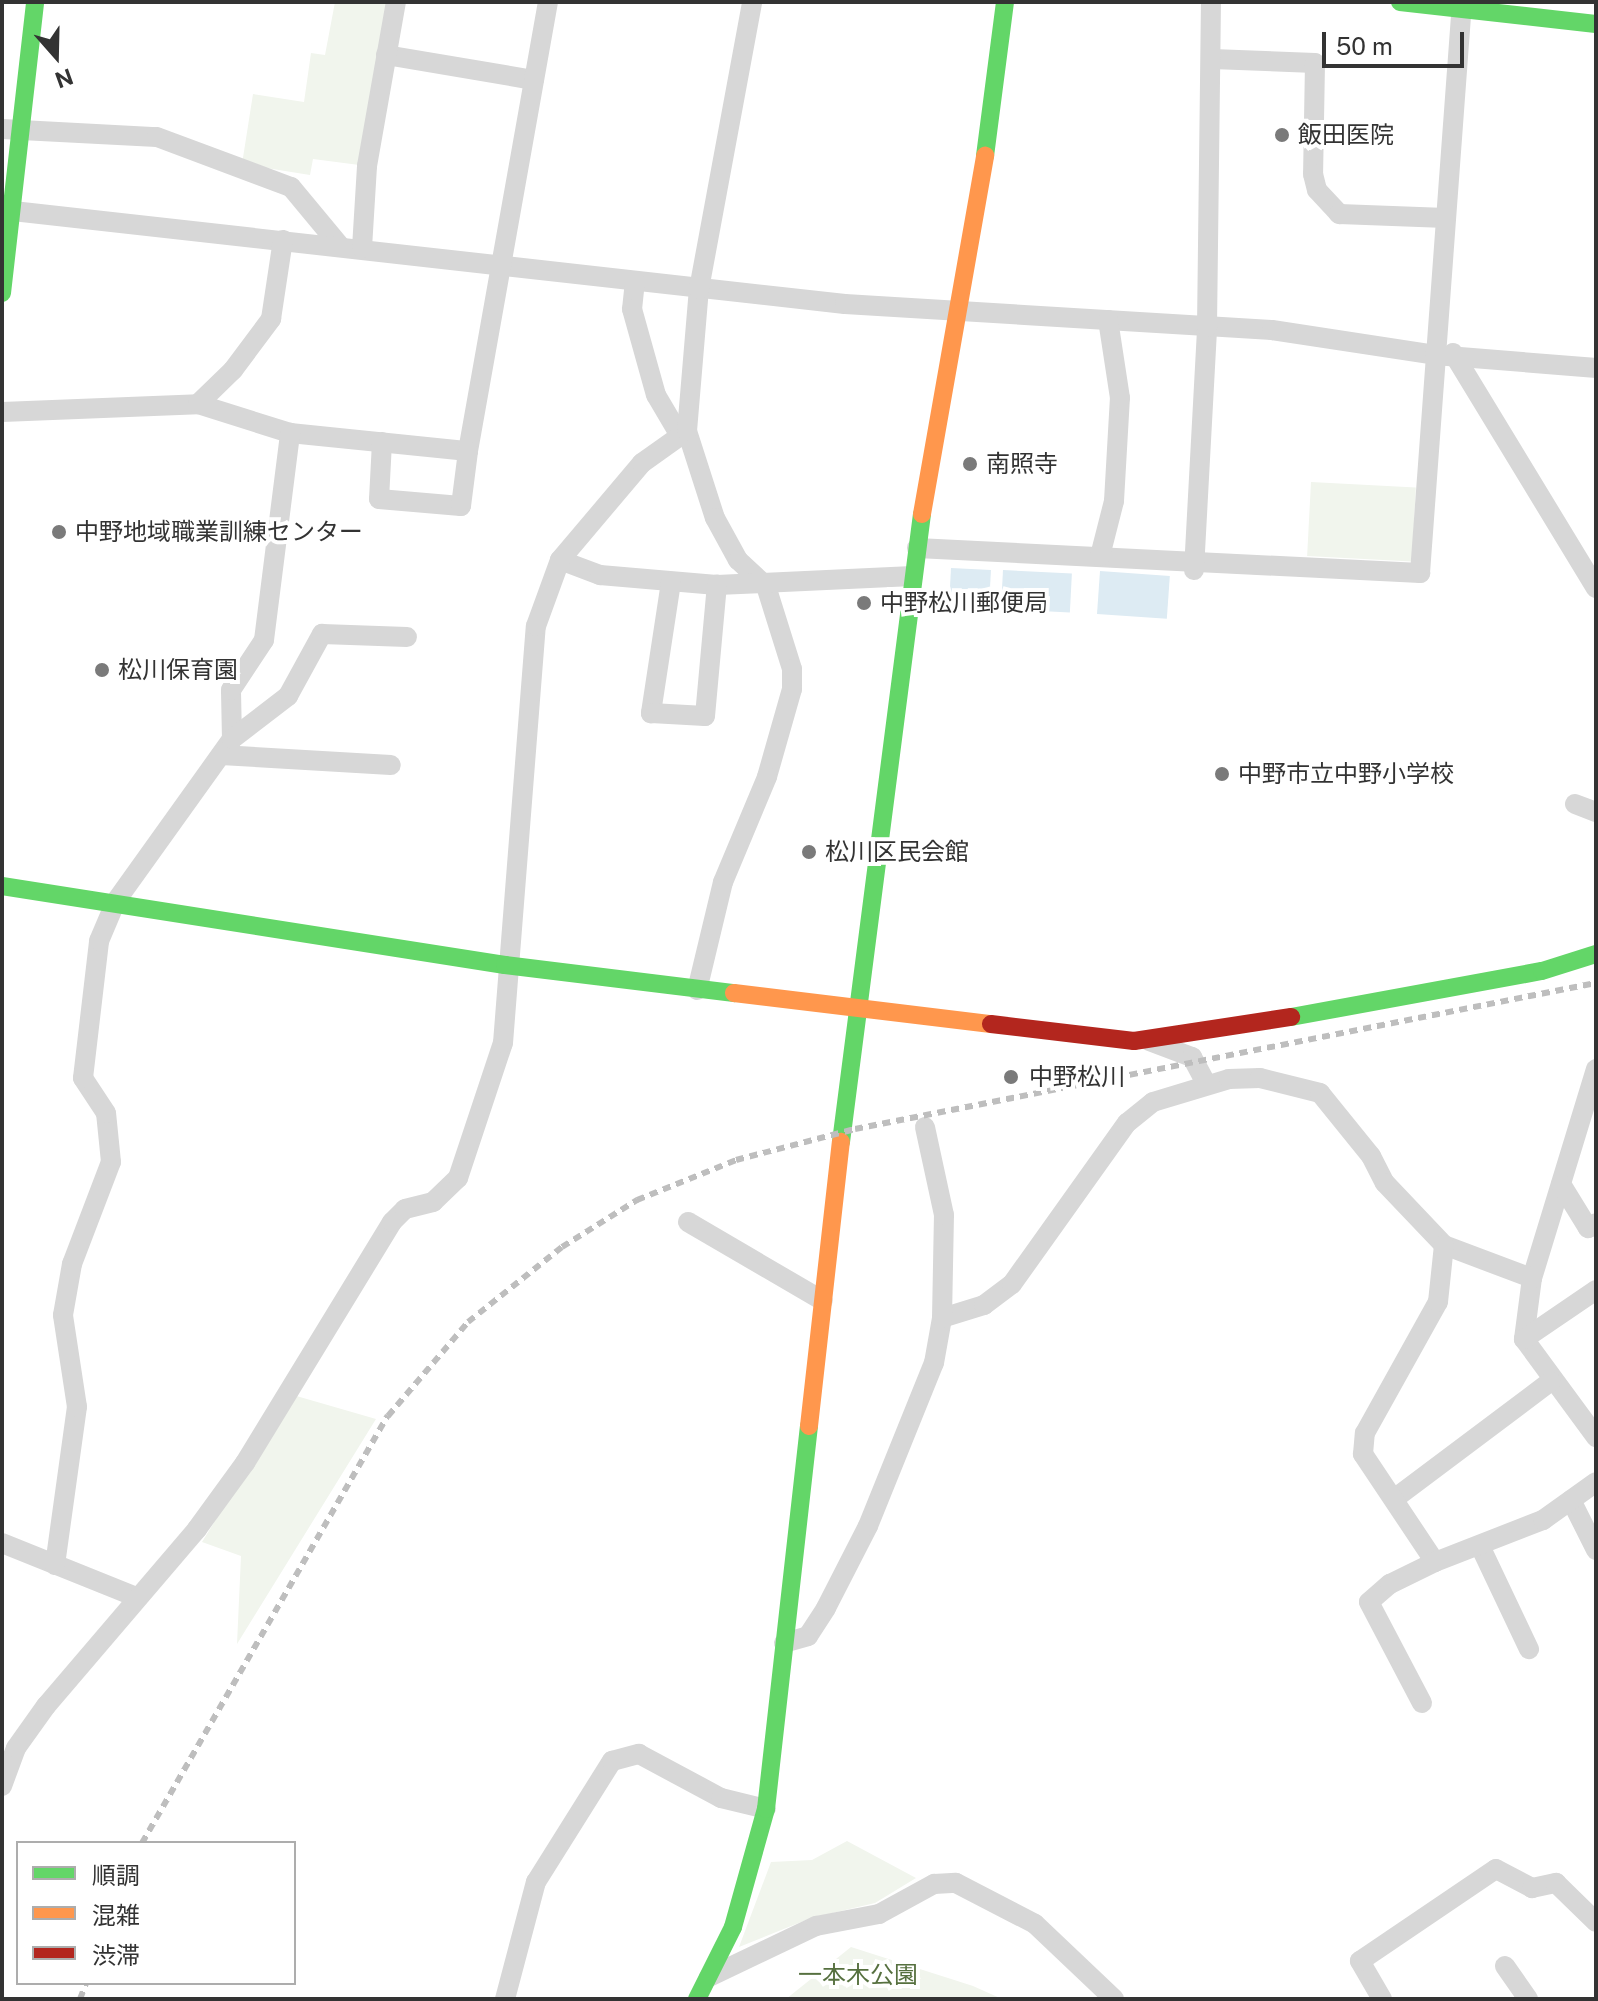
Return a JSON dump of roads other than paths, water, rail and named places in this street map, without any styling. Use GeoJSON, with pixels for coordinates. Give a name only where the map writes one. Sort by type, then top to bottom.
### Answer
{"type":"FeatureCollection","features":[{"type":"Feature","properties":{"kind":"street"},"geometry":{"type":"LineString","coordinates":[[2,293],[13,211],[10,129],[35,2]]}},
{"type":"Feature","properties":{"kind":"street"},"geometry":{"type":"LineString","coordinates":[[362,248],[367,166],[396,2]]}},
{"type":"Feature","properties":{"kind":"street"},"geometry":{"type":"LineString","coordinates":[[382,442],[379,499],[461,506],[498,265],[548,2]]}},
{"type":"Feature","properties":{"kind":"street"},"geometry":{"type":"LineString","coordinates":[[2,1786],[24,1737],[136,1597],[197,1529],[245,1463],[392,1222],[405,1209],[433,1202],[458,1178],[503,1043],[505,965],[536,626],[560,560],[642,463],[683,433],[699,289],[752,2]]}},
{"type":"Feature","properties":{"kind":"street"},"geometry":{"type":"LineString","coordinates":[[697,1999],[742,1900],[766,1809],[823,1301],[913,576],[934,426],[961,312],[1005,2]]}},
{"type":"Feature","properties":{"kind":"street"},"geometry":{"type":"LineString","coordinates":[[1195,565],[1207,327],[1211,2]]}},
{"type":"Feature","properties":{"kind":"street"},"geometry":{"type":"LineString","coordinates":[[1400,2],[1462,4],[1596,24]]}},
{"type":"Feature","properties":{"kind":"street"},"geometry":{"type":"LineString","coordinates":[[917,548],[1100,556],[1195,565],[1420,573],[1444,354],[1446,218],[1462,4]]}},
{"type":"Feature","properties":{"kind":"street"},"geometry":{"type":"LineString","coordinates":[[386,55],[534,80]]}},
{"type":"Feature","properties":{"kind":"street"},"geometry":{"type":"LineString","coordinates":[[1212,59],[1315,63],[1313,174],[1317,190],[1339,214],[1446,218]]}},
{"type":"Feature","properties":{"kind":"street"},"geometry":{"type":"LineString","coordinates":[[10,129],[157,137],[291,187],[340,246]]}},
{"type":"Feature","properties":{"kind":"street"},"geometry":{"type":"LineString","coordinates":[[13,211],[362,248],[699,289],[961,312],[1272,330],[1444,354],[1596,368]]}},
{"type":"Feature","properties":{"kind":"street"},"geometry":{"type":"LineString","coordinates":[[198,404],[233,370],[271,319],[283,240]]}},
{"type":"Feature","properties":{"kind":"street"},"geometry":{"type":"LineString","coordinates":[[635,281],[632,309],[656,395],[683,433],[724,538],[753,578],[766,586],[792,669],[792,689],[767,777],[723,882],[697,990]]}},
{"type":"Feature","properties":{"kind":"street"},"geometry":{"type":"LineString","coordinates":[[1100,556],[1114,501],[1120,398],[1108,320]]}},
{"type":"Feature","properties":{"kind":"street"},"geometry":{"type":"LineString","coordinates":[[1444,354],[1596,588]]}},
{"type":"Feature","properties":{"kind":"street"},"geometry":{"type":"LineString","coordinates":[[2,412],[198,404],[290,433],[468,451]]}},
{"type":"Feature","properties":{"kind":"street"},"geometry":{"type":"LineString","coordinates":[[226,747],[231,690],[264,640],[290,433]]}},
{"type":"Feature","properties":{"kind":"street"},"geometry":{"type":"LineString","coordinates":[[560,560],[600,575],[717,585],[766,586],[913,576]]}},
{"type":"Feature","properties":{"kind":"street"},"geometry":{"type":"LineString","coordinates":[[671,582],[651,713],[705,716],[717,585]]}},
{"type":"Feature","properties":{"kind":"street"},"geometry":{"type":"LineString","coordinates":[[55,1565],[77,1407],[63,1315],[72,1264],[111,1162],[106,1113],[83,1078],[99,941],[116,901],[226,747],[288,696],[322,634],[407,637]]}},
{"type":"Feature","properties":{"kind":"street"},"geometry":{"type":"LineString","coordinates":[[226,747],[391,765]]}},
{"type":"Feature","properties":{"kind":"street"},"geometry":{"type":"LineString","coordinates":[[1575,804],[1596,812]]}},
{"type":"Feature","properties":{"kind":"street"},"geometry":{"type":"LineString","coordinates":[[2,886],[116,901],[505,965],[1149,1041],[1192,1057],[1206,1083]]}},
{"type":"Feature","properties":{"kind":"street"},"geometry":{"type":"LineString","coordinates":[[1149,1041],[1427,994],[1542,971],[1596,954]]}},
{"type":"Feature","properties":{"kind":"street"},"geometry":{"type":"LineString","coordinates":[[1596,1069],[1532,1278],[1524,1339],[1551,1381],[1596,1437]]}},
{"type":"Feature","properties":{"kind":"street"},"geometry":{"type":"LineString","coordinates":[[942,1318],[984,1305],[1012,1284],[1127,1123],[1153,1102],[1206,1083],[1260,1078],[1320,1093],[1371,1156],[1385,1183],[1444,1245],[1532,1278]]}},
{"type":"Feature","properties":{"kind":"street"},"geometry":{"type":"LineString","coordinates":[[784,1643],[808,1636],[868,1526],[934,1363],[942,1318],[944,1215],[925,1127]]}},
{"type":"Feature","properties":{"kind":"street"},"geometry":{"type":"LineString","coordinates":[[1561,1184],[1588,1228],[1596,1223]]}},
{"type":"Feature","properties":{"kind":"street"},"geometry":{"type":"LineString","coordinates":[[688,1222],[823,1301]]}},
{"type":"Feature","properties":{"kind":"street"},"geometry":{"type":"LineString","coordinates":[[1435,1562],[1363,1454],[1365,1433],[1438,1302],[1444,1245]]}},
{"type":"Feature","properties":{"kind":"street"},"geometry":{"type":"LineString","coordinates":[[1524,1339],[1596,1290]]}},
{"type":"Feature","properties":{"kind":"street"},"geometry":{"type":"LineString","coordinates":[[1394,1499],[1551,1381]]}},
{"type":"Feature","properties":{"kind":"street"},"geometry":{"type":"LineString","coordinates":[[1422,1703],[1369,1602],[1390,1584],[1435,1562],[1481,1548],[1543,1520],[1596,1482]]}},
{"type":"Feature","properties":{"kind":"street"},"geometry":{"type":"LineString","coordinates":[[1571,1500],[1596,1550]]}},
{"type":"Feature","properties":{"kind":"street"},"geometry":{"type":"LineString","coordinates":[[2,1543],[136,1597]]}},
{"type":"Feature","properties":{"kind":"street"},"geometry":{"type":"LineString","coordinates":[[1481,1548],[1529,1649]]}},
{"type":"Feature","properties":{"kind":"street"},"geometry":{"type":"LineString","coordinates":[[505,1999],[536,1882],[612,1761],[639,1754],[721,1798],[766,1809]]}},
{"type":"Feature","properties":{"kind":"street"},"geometry":{"type":"LineString","coordinates":[[1382,1999],[1360,1961],[1496,1869],[1532,1888],[1556,1883],[1596,1922]]}},
{"type":"Feature","properties":{"kind":"street"},"geometry":{"type":"LineString","coordinates":[[709,1977],[816,1926],[879,1914],[934,1884],[956,1883],[1035,1924],[1114,1999]]}},
{"type":"Feature","properties":{"kind":"street"},"geometry":{"type":"LineString","coordinates":[[1505,1966],[1528,1999]]}},
{"type":"Feature","properties":{"kind":"railway"},"geometry":{"type":"LineString","coordinates":[[143,1841],[388,1416],[468,1322],[562,1247],[637,1200],[736,1160],[855,1129],[1596,983]]}},
{"type":"Feature","properties":{"kind":"railway"},"geometry":{"type":"LineString","coordinates":[[80,1999],[85,1985]]}},
{"type":"Feature","properties":{"kind":"place","name":"飯田医院"},"geometry":{"type":"Point","coordinates":[1282,135]}},
{"type":"Feature","properties":{"kind":"place","name":"南照寺"},"geometry":{"type":"Point","coordinates":[970,464]}},
{"type":"Feature","properties":{"kind":"place","name":"中野地域職業訓練センター"},"geometry":{"type":"Point","coordinates":[59,532]}},
{"type":"Feature","properties":{"kind":"place","name":"中野松川郵便局"},"geometry":{"type":"Point","coordinates":[864,603]}},
{"type":"Feature","properties":{"kind":"place","name":"松川保育園"},"geometry":{"type":"Point","coordinates":[102,670]}},
{"type":"Feature","properties":{"kind":"place","name":"中野市立中野小学校"},"geometry":{"type":"Point","coordinates":[1222,774]}},
{"type":"Feature","properties":{"kind":"place","name":"松川区民会館"},"geometry":{"type":"Point","coordinates":[809,852]}},
{"type":"Feature","properties":{"kind":"place","name":"中野松川"},"geometry":{"type":"Point","coordinates":[1011,1077]}},
{"type":"Feature","properties":{"kind":"park label","name":"一本木公園"},"geometry":{"type":"Point","coordinates":[858,1975]}}]}
